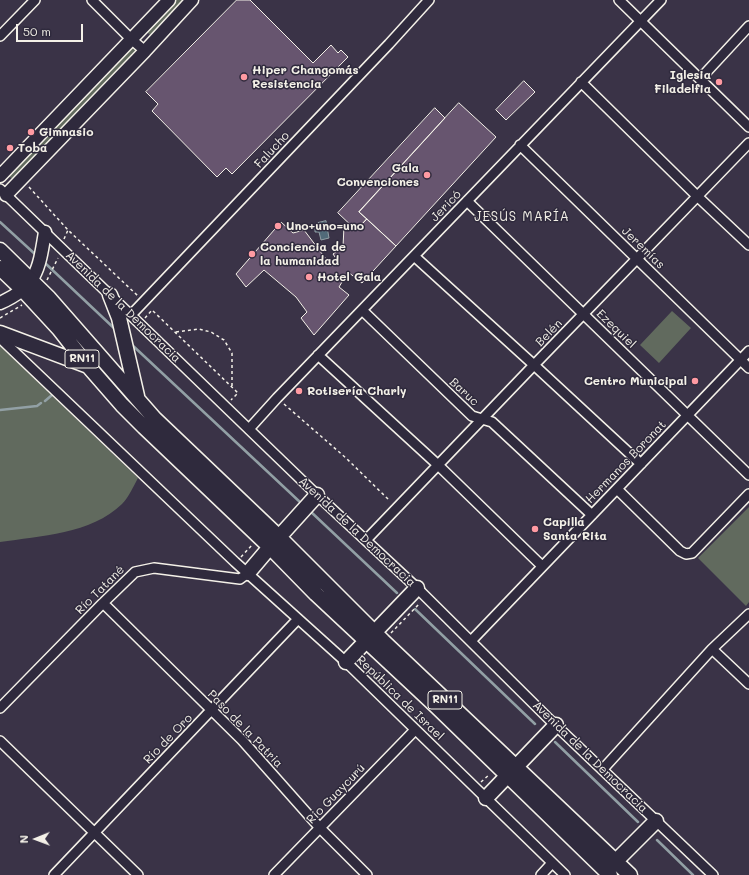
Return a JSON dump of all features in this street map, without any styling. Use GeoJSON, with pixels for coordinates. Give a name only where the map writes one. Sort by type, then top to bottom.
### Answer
{"type":"FeatureCollection","features":[{"type":"Feature","properties":{"kind":"highway","name":"RN11"},"geometry":{"type":"LineString","coordinates":[[0,250],[28,285],[59,329],[122,406],[275,542]]}},
{"type":"Feature","properties":{"kind":"highway","name":"RN11"},"geometry":{"type":"LineString","coordinates":[[0,268],[49,298],[138,400],[275,542],[316,594],[371,637],[422,692],[512,772],[616,861],[630,875]]}},
{"type":"Feature","properties":{"kind":"highway"},"geometry":{"type":"LineString","coordinates":[[110,295],[119,318],[138,400]]}},
{"type":"Feature","properties":{"kind":"highway"},"geometry":{"type":"LineString","coordinates":[[0,334],[88,366]]}},
{"type":"Feature","properties":{"kind":"highway"},"geometry":{"type":"LineString","coordinates":[[248,573],[317,495]]}},
{"type":"Feature","properties":{"kind":"highway"},"geometry":{"type":"LineString","coordinates":[[346,662],[416,588]]}},
{"type":"Feature","properties":{"kind":"highway"},"geometry":{"type":"LineString","coordinates":[[486,798],[556,725]]}},
{"type":"Feature","properties":{"kind":"highway","name":"RN11"},"geometry":{"type":"LineString","coordinates":[[512,772],[606,874]]}},
{"type":"Feature","properties":{"kind":"highway"},"geometry":{"type":"LineString","coordinates":[[606,874],[616,861],[656,821]]}},
{"type":"Feature","properties":{"kind":"main road"},"geometry":{"type":"LineString","coordinates":[[0,176],[169,0]]}},
{"type":"Feature","properties":{"kind":"main road"},"geometry":{"type":"LineString","coordinates":[[3,192],[21,179],[145,51],[192,0]]}},
{"type":"Feature","properties":{"kind":"main road"},"geometry":{"type":"LineString","coordinates":[[0,303],[13,298],[28,285],[40,262],[45,232]]}},
{"type":"Feature","properties":{"kind":"street"},"geometry":{"type":"LineString","coordinates":[[0,36],[35,0]]}},
{"type":"Feature","properties":{"kind":"street"},"geometry":{"type":"LineString","coordinates":[[92,0],[145,51]]}},
{"type":"Feature","properties":{"kind":"street","name":"Falucho"},"geometry":{"type":"LineString","coordinates":[[131,315],[378,56],[429,0]]}},
{"type":"Feature","properties":{"kind":"street"},"geometry":{"type":"LineString","coordinates":[[618,0],[749,127]]}},
{"type":"Feature","properties":{"kind":"street","name":"Jericó"},"geometry":{"type":"LineString","coordinates":[[249,429],[318,355],[661,0]]}},
{"type":"Feature","properties":{"kind":"street"},"geometry":{"type":"LineString","coordinates":[[700,79],[749,26]]}},
{"type":"Feature","properties":{"kind":"street"},"geometry":{"type":"LineString","coordinates":[[581,82],[749,246]]}},
{"type":"Feature","properties":{"kind":"street","name":"Belén"},"geometry":{"type":"LineString","coordinates":[[366,540],[749,143]]}},
{"type":"Feature","properties":{"kind":"street","name":"Jeremías"},"geometry":{"type":"LineString","coordinates":[[520,145],[749,368]]}},
{"type":"Feature","properties":{"kind":"street","name":"Avenida de la Democracia"},"geometry":{"type":"LineString","coordinates":[[3,192],[713,875]]}},
{"type":"Feature","properties":{"kind":"street","name":"Ezequiel"},"geometry":{"type":"LineString","coordinates":[[467,201],[749,475]]}},
{"type":"Feature","properties":{"kind":"street"},"geometry":{"type":"LineString","coordinates":[[414,256],[641,464]]}},
{"type":"Feature","properties":{"kind":"street","name":"Baruc"},"geometry":{"type":"LineString","coordinates":[[362,310],[472,416],[492,422],[592,515]]}},
{"type":"Feature","properties":{"kind":"street","name":"República de Israel"},"geometry":{"type":"LineString","coordinates":[[0,338],[215,543],[346,662],[565,875]]}},
{"type":"Feature","properties":{"kind":"street","name":"Hermanos Boronat"},"geometry":{"type":"LineString","coordinates":[[471,641],[749,352]]}},
{"type":"Feature","properties":{"kind":"street"},"geometry":{"type":"LineString","coordinates":[[318,355],[438,465],[542,566]]}},
{"type":"Feature","properties":{"kind":"street"},"geometry":{"type":"LineString","coordinates":[[617,489],[680,551],[686,554],[692,553],[749,494]]}},
{"type":"Feature","properties":{"kind":"street","name":"Río Tatané"},"geometry":{"type":"LineString","coordinates":[[0,708],[135,572],[154,568],[240,579],[248,573]]}},
{"type":"Feature","properties":{"kind":"street","name":"Paso de la Patria"},"geometry":{"type":"LineString","coordinates":[[103,603],[242,740],[320,828],[367,875]]}},
{"type":"Feature","properties":{"kind":"street"},"geometry":{"type":"LineString","coordinates":[[603,769],[712,649],[749,614]]}},
{"type":"Feature","properties":{"kind":"street","name":"Río de Oro"},"geometry":{"type":"LineString","coordinates":[[54,875],[212,711],[298,619]]}},
{"type":"Feature","properties":{"kind":"street"},"geometry":{"type":"LineString","coordinates":[[712,649],[749,684]]}},
{"type":"Feature","properties":{"kind":"street","name":"Río Guaycurú"},"geometry":{"type":"LineString","coordinates":[[274,875],[415,730]]}},
{"type":"Feature","properties":{"kind":"street"},"geometry":{"type":"LineString","coordinates":[[0,741],[138,875]]}},
{"type":"Feature","properties":{"kind":"street"},"geometry":{"type":"LineString","coordinates":[[541,875],[552,863]]}},
{"type":"Feature","properties":{"kind":"path"},"geometry":{"type":"LineString","coordinates":[[21,179],[68,230],[144,301],[238,393],[225,406]]}},
{"type":"Feature","properties":{"kind":"path"},"geometry":{"type":"LineString","coordinates":[[140,324],[152,310]]}},
{"type":"Feature","properties":{"kind":"path"},"geometry":{"type":"LineString","coordinates":[[176,332],[199,329],[211,332],[224,340],[232,353],[232,387]]}},
{"type":"Feature","properties":{"kind":"path"},"geometry":{"type":"LineString","coordinates":[[277,398],[346,458],[397,508]]}},
{"type":"Feature","properties":{"kind":"green space"},"geometry":{"type":"Polygon","coordinates":[[[176,0],[184,0],[150,35],[146,31],[176,0]]]}},
{"type":"Feature","properties":{"kind":"green space"},"geometry":{"type":"Polygon","coordinates":[[[132,47],[137,51],[12,179],[8,175],[132,47]]]}},
{"type":"Feature","properties":{"kind":"green space"},"geometry":{"type":"Polygon","coordinates":[[[672,311],[691,328],[659,363],[640,345],[672,311]]]}},
{"type":"Feature","properties":{"kind":"green space"},"geometry":{"type":"Polygon","coordinates":[[[0,346],[138,478],[129,495],[122,504],[109,514],[80,528],[48,535],[0,542],[0,346]]]}},
{"type":"Feature","properties":{"kind":"green space"},"geometry":{"type":"Polygon","coordinates":[[[749,507],[749,602],[746,606],[698,558],[749,507]]]}},
{"type":"Feature","properties":{"kind":"water"},"geometry":{"type":"Polygon","coordinates":[[[326,221],[329,238],[321,240],[319,232],[315,232],[315,228],[318,227],[318,223],[326,221]]]}},
{"type":"Feature","properties":{"kind":"building","name":"Hiper Changomás Resistencia"},"geometry":{"type":"Polygon","coordinates":[[[237,0],[250,0],[313,63],[331,45],[338,53],[341,50],[348,57],[232,174],[226,168],[217,177],[152,111],[158,104],[146,92],[237,0]]]}},
{"type":"Feature","properties":{"kind":"building"},"geometry":{"type":"Polygon","coordinates":[[[524,81],[535,92],[506,120],[496,110],[524,81]]]}},
{"type":"Feature","properties":{"kind":"building","name":"Gala Convenciones"},"geometry":{"type":"Polygon","coordinates":[[[459,103],[496,137],[396,246],[359,212],[459,103]]]}},
{"type":"Feature","properties":{"kind":"building","name":"Gala Convenciones"},"geometry":{"type":"Polygon","coordinates":[[[435,108],[445,118],[359,212],[367,219],[356,230],[338,213],[435,108]]]}},
{"type":"Feature","properties":{"kind":"building","name":"Hotel Gala"},"geometry":{"type":"Polygon","coordinates":[[[367,219],[396,246],[362,283],[348,272],[339,287],[349,295],[314,335],[301,318],[307,312],[296,297],[264,270],[246,287],[236,274],[281,222],[293,233],[304,230],[329,263],[337,260],[333,254],[343,247],[344,226],[356,230],[367,219]]]}},
{"type":"Feature","properties":{"kind":"waterway"},"geometry":{"type":"LineString","coordinates":[[0,222],[36,255]]}},
{"type":"Feature","properties":{"kind":"waterway"},"geometry":{"type":"LineString","coordinates":[[45,263],[116,330]]}},
{"type":"Feature","properties":{"kind":"waterway"},"geometry":{"type":"LineString","coordinates":[[130,343],[301,503]]}},
{"type":"Feature","properties":{"kind":"waterway"},"geometry":{"type":"LineString","coordinates":[[45,401],[52,395]]}},
{"type":"Feature","properties":{"kind":"waterway"},"geometry":{"type":"LineString","coordinates":[[0,410],[37,406],[41,403]]}},
{"type":"Feature","properties":{"kind":"waterway"},"geometry":{"type":"LineString","coordinates":[[310,511],[397,593]]}},
{"type":"Feature","properties":{"kind":"waterway"},"geometry":{"type":"LineString","coordinates":[[415,609],[535,724]]}},
{"type":"Feature","properties":{"kind":"waterway"},"geometry":{"type":"LineString","coordinates":[[555,742],[638,822]]}},
{"type":"Feature","properties":{"kind":"waterway"},"geometry":{"type":"LineString","coordinates":[[657,840],[693,875]]}},
{"type":"Feature","properties":{"kind":"place","name":"Hiper Changomás Resistencia"},"geometry":{"type":"Point","coordinates":[244,77]}},
{"type":"Feature","properties":{"kind":"place","name":"Iglesia Filadelfia"},"geometry":{"type":"Point","coordinates":[719,82]}},
{"type":"Feature","properties":{"kind":"place","name":"Gimnasio"},"geometry":{"type":"Point","coordinates":[31,132]}},
{"type":"Feature","properties":{"kind":"place","name":"Toba"},"geometry":{"type":"Point","coordinates":[10,148]}},
{"type":"Feature","properties":{"kind":"place","name":"Gala Convenciones"},"geometry":{"type":"Point","coordinates":[427,175]}},
{"type":"Feature","properties":{"kind":"place","name":"Uno+uno=uno"},"geometry":{"type":"Point","coordinates":[278,226]}},
{"type":"Feature","properties":{"kind":"place","name":"Conciencia de la humanidad"},"geometry":{"type":"Point","coordinates":[252,254]}},
{"type":"Feature","properties":{"kind":"place","name":"Hotel Gala"},"geometry":{"type":"Point","coordinates":[309,277]}},
{"type":"Feature","properties":{"kind":"place","name":"Centro Municipal"},"geometry":{"type":"Point","coordinates":[695,381]}},
{"type":"Feature","properties":{"kind":"place","name":"Rotisería Charly"},"geometry":{"type":"Point","coordinates":[299,391]}},
{"type":"Feature","properties":{"kind":"place","name":"Capilla Santa Rita"},"geometry":{"type":"Point","coordinates":[535,529]}},
{"type":"Feature","properties":{"kind":"district","name":"JESÚS MARÍA"},"geometry":{"type":"Point","coordinates":[522,217]}}]}
